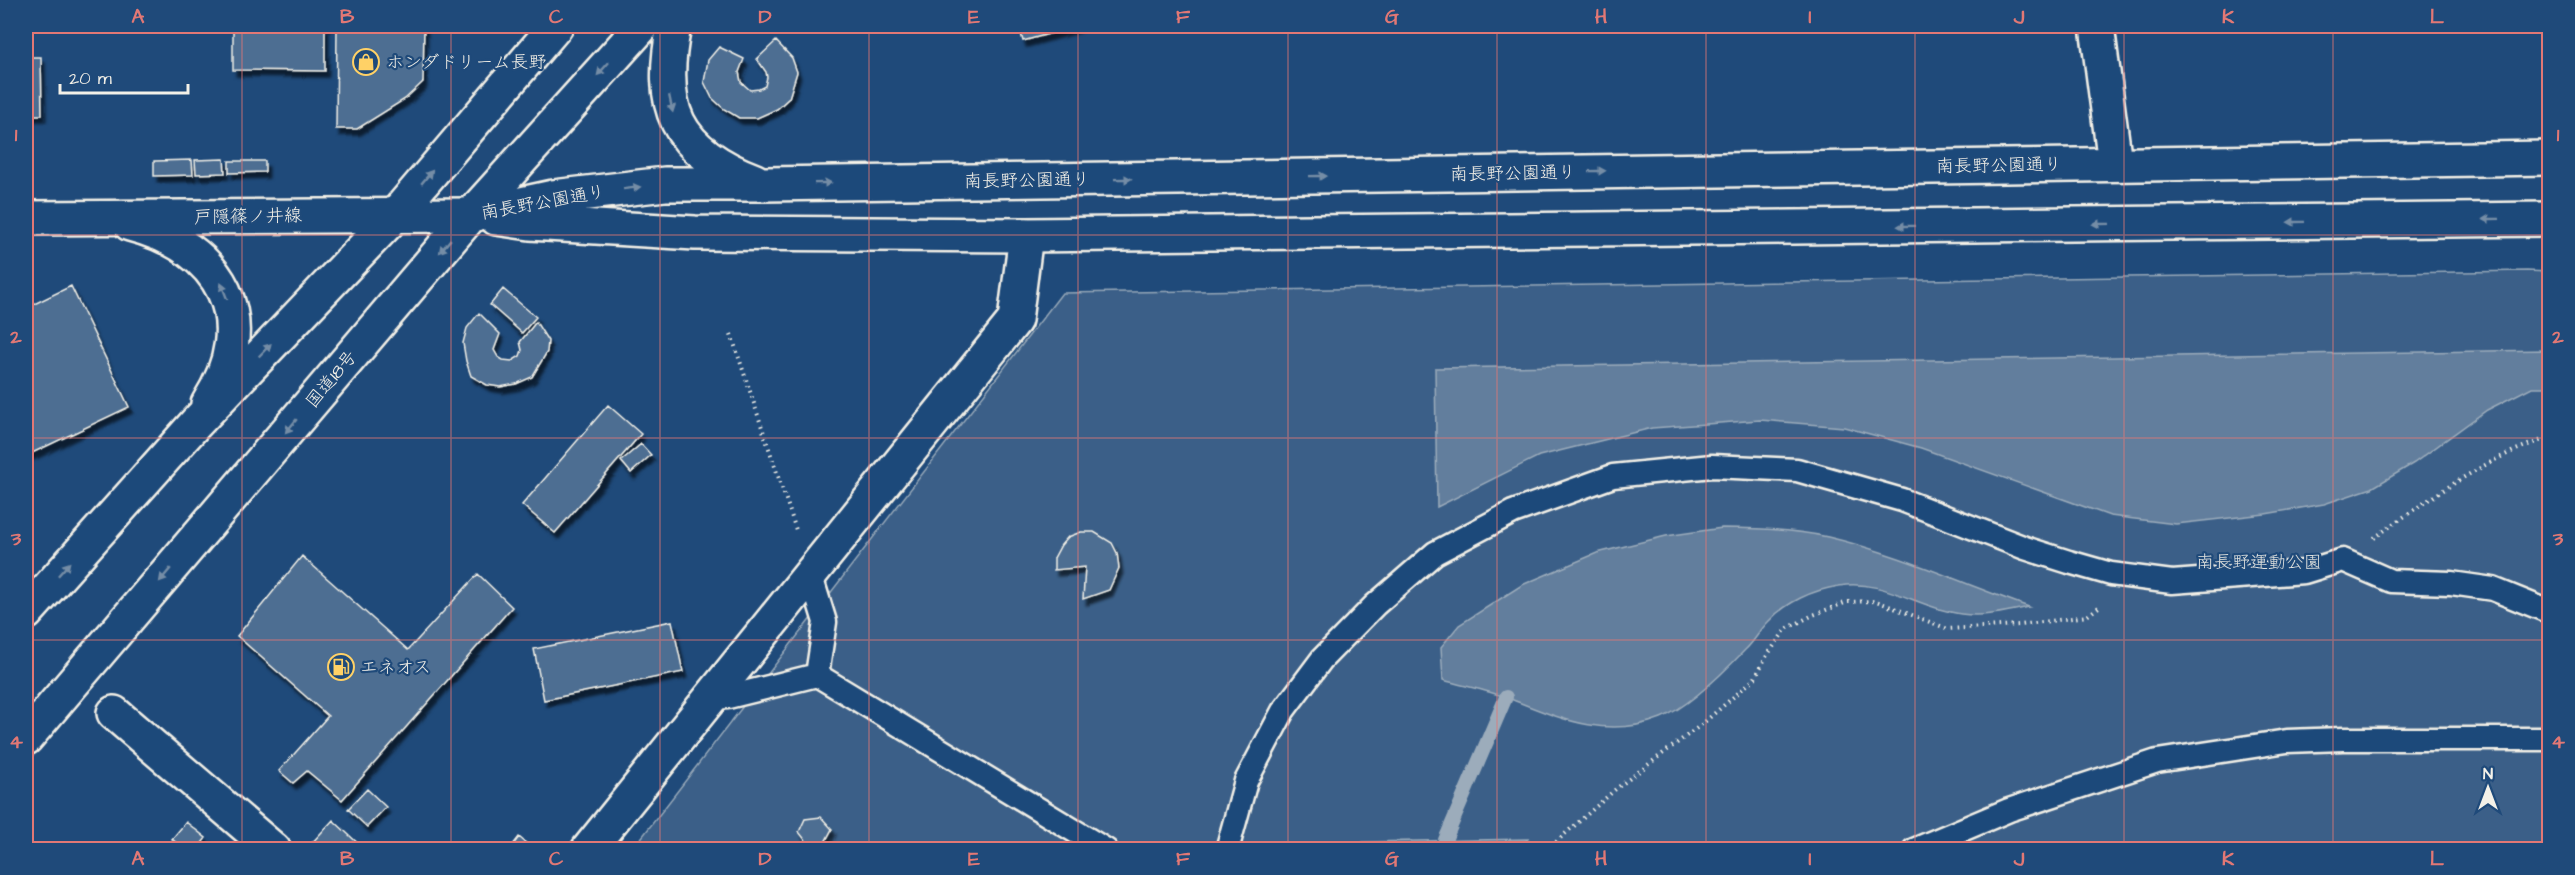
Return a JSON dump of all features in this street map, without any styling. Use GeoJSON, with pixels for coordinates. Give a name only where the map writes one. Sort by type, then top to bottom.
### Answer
{"type":"FeatureCollection","features":[{"type":"Feature","properties":{"kind":"main road"},"geometry":{"type":"LineString","coordinates":[[26,613],[196,423],[396,214],[556,26]]}},
{"type":"Feature","properties":{"kind":"main road","name":"国道18号"},"geometry":{"type":"LineString","coordinates":[[26,738],[471,215],[642,26]]}},
{"type":"Feature","properties":{"kind":"main road"},"geometry":{"type":"LineString","coordinates":[[674,26],[668,64],[668,82],[669,101],[678,125],[699,150],[716,162],[735,173],[765,184]]}},
{"type":"Feature","properties":{"kind":"main road"},"geometry":{"type":"LineString","coordinates":[[2097,26],[2115,163]]}},
{"type":"Feature","properties":{"kind":"main road","name":"南長野公園通り"},"geometry":{"type":"LineString","coordinates":[[471,215],[553,197],[665,184],[2550,158]]}},
{"type":"Feature","properties":{"kind":"main road","name":"戸隠篠ノ井線"},"geometry":{"type":"LineString","coordinates":[[26,218],[471,215]]}},
{"type":"Feature","properties":{"kind":"main road","name":"南長野公園通り"},"geometry":{"type":"LineString","coordinates":[[471,215],[530,223],[695,232],[1026,235],[2550,219]]}},
{"type":"Feature","properties":{"kind":"main road"},"geometry":{"type":"LineString","coordinates":[[104,218],[161,234],[179,243],[192,251],[213,271],[225,292],[232,333],[228,368],[222,383],[196,423]]}},
{"type":"Feature","properties":{"kind":"main road"},"geometry":{"type":"LineString","coordinates":[[588,849],[1015,320],[1026,235]]}},
{"type":"Feature","properties":{"kind":"main road"},"geometry":{"type":"LineString","coordinates":[[114,712],[274,849]]}},
{"type":"Feature","properties":{"kind":"lane"},"geometry":{"type":"LineString","coordinates":[[1227,849],[1246,781],[1283,711],[1322,659],[1375,605],[1435,553],[1513,512],[1613,476],[1712,466],[1797,470],[1902,500],[2025,548],[2111,574],[2172,582],[2260,577],[2304,572],[2343,560],[2391,581],[2451,583],[2493,589],[2550,612]]}},
{"type":"Feature","properties":{"kind":"lane"},"geometry":{"type":"LineString","coordinates":[[810,573],[825,622],[817,675]]}},
{"type":"Feature","properties":{"kind":"lane"},"geometry":{"type":"LineString","coordinates":[[708,698],[728,697],[817,675],[1106,849]]}},
{"type":"Feature","properties":{"kind":"lane"},"geometry":{"type":"LineString","coordinates":[[1914,849],[2008,810],[2157,761],[2287,741],[2550,740]]}},
{"type":"Feature","properties":{"kind":"path"},"geometry":{"type":"LineString","coordinates":[[731,334],[810,573]]}},
{"type":"Feature","properties":{"kind":"path"},"geometry":{"type":"LineString","coordinates":[[2343,560],[2404,517],[2472,474],[2527,444],[2550,438]]}},
{"type":"Feature","properties":{"kind":"path"},"geometry":{"type":"LineString","coordinates":[[1547,849],[1617,788],[1701,725],[1755,678],[1766,657],[1786,629],[1813,615],[1847,602],[1876,601],[1948,629],[2020,626],[2087,616],[2099,609],[2111,574]]}},
{"type":"Feature","properties":{"kind":"green space","name":"南長野運動公園"},"geometry":{"type":"Polygon","coordinates":[[[2549,272],[2549,849],[632,850],[1062,293],[2549,272]]]}},
{"type":"Feature","properties":{"kind":"shaded area"},"geometry":{"type":"Polygon","coordinates":[[[2549,350],[2549,387],[2532,387],[2487,410],[2414,463],[2372,488],[2324,504],[2265,514],[2176,524],[2110,516],[1921,448],[1844,427],[1760,420],[1652,428],[1539,456],[1437,507],[1435,368],[2549,350]]]}},
{"type":"Feature","properties":{"kind":"shaded area"},"geometry":{"type":"Polygon","coordinates":[[[1722,528],[1802,532],[1828,537],[1904,560],[2029,607],[1995,614],[1970,615],[1946,611],[1871,586],[1839,586],[1819,590],[1783,608],[1727,668],[1683,706],[1661,718],[1621,727],[1602,727],[1564,719],[1500,695],[1443,680],[1441,647],[1459,625],[1522,585],[1597,553],[1666,536],[1722,528]]]}},
{"type":"Feature","properties":{"kind":"shaded area"},"geometry":{"type":"Polygon","coordinates":[[[1528,839],[1519,850],[1364,850],[1363,842],[1528,839]]]}},
{"type":"Feature","properties":{"kind":"building"},"geometry":{"type":"Polygon","coordinates":[[[233,26],[325,26],[325,71],[233,70],[233,26]]]}},
{"type":"Feature","properties":{"kind":"building"},"geometry":{"type":"Polygon","coordinates":[[[337,26],[424,26],[423,82],[405,99],[357,129],[336,129],[337,26]]]}},
{"type":"Feature","properties":{"kind":"building"},"geometry":{"type":"Polygon","coordinates":[[[1019,26],[1078,26],[1023,41],[1019,26]]]}},
{"type":"Feature","properties":{"kind":"building"},"geometry":{"type":"Polygon","coordinates":[[[776,41],[792,58],[797,72],[789,98],[777,109],[757,118],[739,118],[712,98],[704,82],[708,60],[719,47],[744,59],[739,72],[741,82],[750,90],[765,86],[766,72],[757,59],[776,41]]]}},
{"type":"Feature","properties":{"kind":"building"},"geometry":{"type":"Polygon","coordinates":[[[26,57],[41,57],[42,115],[26,115],[26,57]]]}},
{"type":"Feature","properties":{"kind":"building"},"geometry":{"type":"Polygon","coordinates":[[[224,159],[225,173],[196,174],[195,160],[224,159]]]}},
{"type":"Feature","properties":{"kind":"building"},"geometry":{"type":"Polygon","coordinates":[[[192,160],[193,175],[154,176],[154,161],[192,160]]]}},
{"type":"Feature","properties":{"kind":"building"},"geometry":{"type":"Polygon","coordinates":[[[229,161],[265,161],[265,172],[229,173],[229,161]]]}},
{"type":"Feature","properties":{"kind":"building"},"geometry":{"type":"Polygon","coordinates":[[[71,286],[129,407],[30,454],[26,444],[26,308],[71,286]]]}},
{"type":"Feature","properties":{"kind":"building"},"geometry":{"type":"Polygon","coordinates":[[[503,289],[536,317],[522,333],[490,305],[503,289]]]}},
{"type":"Feature","properties":{"kind":"building"},"geometry":{"type":"Polygon","coordinates":[[[479,313],[500,334],[494,350],[503,360],[512,361],[520,356],[522,350],[520,342],[536,322],[548,341],[547,352],[532,377],[516,384],[500,387],[487,385],[471,376],[463,343],[467,328],[479,313]]]}},
{"type":"Feature","properties":{"kind":"building"},"geometry":{"type":"Polygon","coordinates":[[[608,405],[641,434],[555,533],[522,505],[608,405]]]}},
{"type":"Feature","properties":{"kind":"building"},"geometry":{"type":"Polygon","coordinates":[[[641,444],[651,455],[631,473],[621,461],[641,444]]]}},
{"type":"Feature","properties":{"kind":"building"},"geometry":{"type":"Polygon","coordinates":[[[1081,532],[1094,532],[1112,543],[1117,553],[1119,568],[1109,590],[1083,599],[1085,567],[1054,570],[1054,558],[1061,545],[1068,537],[1081,532]]]}},
{"type":"Feature","properties":{"kind":"building"},"geometry":{"type":"Polygon","coordinates":[[[2550,534],[2550,569],[2544,557],[2544,545],[2550,534]]]}},
{"type":"Feature","properties":{"kind":"building"},"geometry":{"type":"Polygon","coordinates":[[[302,556],[408,650],[478,574],[512,607],[342,800],[307,771],[293,783],[279,771],[328,716],[237,636],[302,556]]]}},
{"type":"Feature","properties":{"kind":"building"},"geometry":{"type":"Polygon","coordinates":[[[672,621],[683,672],[544,700],[534,649],[672,621]]]}},
{"type":"Feature","properties":{"kind":"building"},"geometry":{"type":"Polygon","coordinates":[[[367,789],[386,807],[367,827],[348,809],[367,789]]]}},
{"type":"Feature","properties":{"kind":"building"},"geometry":{"type":"Polygon","coordinates":[[[821,817],[832,829],[824,844],[810,846],[799,832],[805,819],[821,817]]]}},
{"type":"Feature","properties":{"kind":"building"},"geometry":{"type":"Polygon","coordinates":[[[333,820],[365,850],[313,850],[309,846],[333,820]]]}},
{"type":"Feature","properties":{"kind":"building"},"geometry":{"type":"Polygon","coordinates":[[[186,822],[206,838],[197,850],[185,850],[172,839],[186,822]]]}},
{"type":"Feature","properties":{"kind":"building"},"geometry":{"type":"Polygon","coordinates":[[[519,837],[534,850],[509,850],[519,837]]]}},
{"type":"Feature","properties":{"kind":"waterway"},"geometry":{"type":"LineString","coordinates":[[1445,840],[1506,697]]}},
{"type":"Feature","properties":{"kind":"place","name":"ホンダドリーム長野"},"geometry":{"type":"Point","coordinates":[366,62]}},
{"type":"Feature","properties":{"kind":"place","name":"エネオス"},"geometry":{"type":"Point","coordinates":[341,667]}}]}
